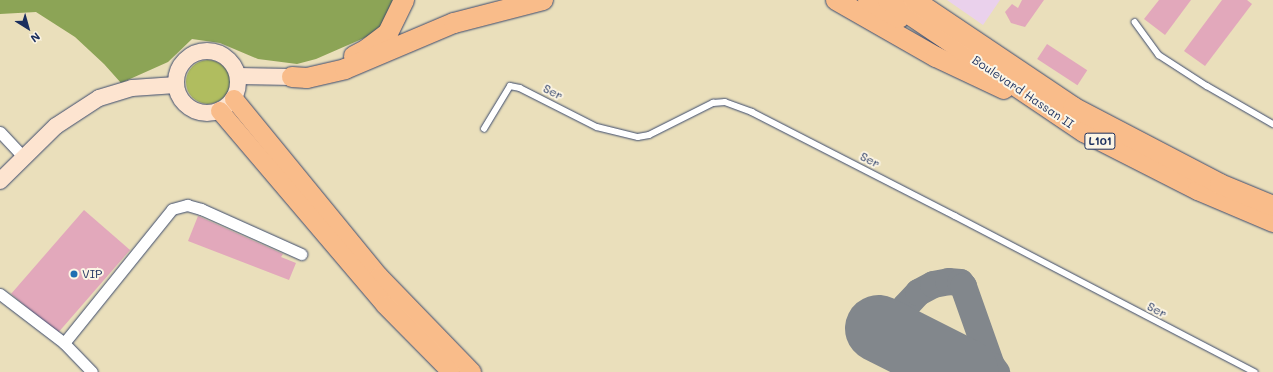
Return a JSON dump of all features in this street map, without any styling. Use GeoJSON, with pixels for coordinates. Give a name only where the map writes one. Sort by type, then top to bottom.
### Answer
{"type":"FeatureCollection","features":[{"type":"Feature","properties":{"kind":"highway"},"geometry":{"type":"LineString","coordinates":[[292,77],[368,49],[388,33],[404,0]]}},
{"type":"Feature","properties":{"kind":"highway"},"geometry":{"type":"LineString","coordinates":[[292,77],[307,78],[345,69],[454,23],[544,0]]}},
{"type":"Feature","properties":{"kind":"highway"},"geometry":{"type":"LineString","coordinates":[[836,0],[966,73],[991,85],[1032,98]]}},
{"type":"Feature","properties":{"kind":"highway"},"geometry":{"type":"LineString","coordinates":[[868,0],[920,31],[941,37]]}},
{"type":"Feature","properties":{"kind":"highway","name":"Boulevard Hassan II"},"geometry":{"type":"LineString","coordinates":[[888,0],[1032,98],[1103,143],[1225,203],[1273,222]]}},
{"type":"Feature","properties":{"kind":"highway","name":"Boulevard Hassan II"},"geometry":{"type":"LineString","coordinates":[[914,0],[1073,107],[1220,184],[1273,206]]}},
{"type":"Feature","properties":{"kind":"main road"},"geometry":{"type":"LineString","coordinates":[[203,51],[212,51],[229,60],[238,76],[234,99],[220,111],[201,113],[191,110],[178,95],[176,76],[186,59],[203,51]]}},
{"type":"Feature","properties":{"kind":"main road"},"geometry":{"type":"LineString","coordinates":[[238,76],[292,77]]}},
{"type":"Feature","properties":{"kind":"main road"},"geometry":{"type":"LineString","coordinates":[[0,181],[56,126],[99,98],[132,88],[176,85]]}},
{"type":"Feature","properties":{"kind":"main road"},"geometry":{"type":"LineString","coordinates":[[234,99],[379,276],[472,372]]}},
{"type":"Feature","properties":{"kind":"main road"},"geometry":{"type":"LineString","coordinates":[[220,111],[384,305],[451,372]]}},
{"type":"Feature","properties":{"kind":"street"},"geometry":{"type":"LineString","coordinates":[[0,132],[23,157]]}},
{"type":"Feature","properties":{"kind":"street"},"geometry":{"type":"LineString","coordinates":[[64,343],[172,209],[187,205],[301,254]]}},
{"type":"Feature","properties":{"kind":"street"},"geometry":{"type":"LineString","coordinates":[[0,294],[64,343],[92,372]]}},
{"type":"Feature","properties":{"kind":"lane"},"geometry":{"type":"LineString","coordinates":[[1135,22],[1159,55],[1206,86],[1273,124]]}},
{"type":"Feature","properties":{"kind":"lane","name":"Ser"},"geometry":{"type":"LineString","coordinates":[[484,128],[510,86],[520,88],[597,127],[638,137],[649,136],[713,103],[725,102],[752,112],[1255,372]]}},
{"type":"Feature","properties":{"kind":"shaded area"},"geometry":{"type":"Polygon","coordinates":[[[947,0],[1000,0],[983,25],[947,0]]]}},
{"type":"Feature","properties":{"kind":"green space"},"geometry":{"type":"Polygon","coordinates":[[[0,0],[396,0],[379,29],[371,35],[316,59],[297,64],[258,59],[220,43],[192,39],[168,62],[121,83],[104,64],[75,37],[36,12],[0,14],[0,0]]]}},
{"type":"Feature","properties":{"kind":"green space"},"geometry":{"type":"Polygon","coordinates":[[[204,60],[212,60],[217,61],[224,66],[229,73],[229,91],[224,98],[217,103],[204,104],[196,101],[189,94],[186,86],[186,78],[189,70],[196,63],[204,60]]]}},
{"type":"Feature","properties":{"kind":"building"},"geometry":{"type":"Polygon","coordinates":[[[1022,0],[1044,0],[1025,27],[1011,23],[1005,12],[1012,4],[1018,8],[1022,0]]]}},
{"type":"Feature","properties":{"kind":"building"},"geometry":{"type":"Polygon","coordinates":[[[1159,0],[1191,0],[1165,35],[1144,19],[1159,0]]]}},
{"type":"Feature","properties":{"kind":"building"},"geometry":{"type":"Polygon","coordinates":[[[1222,0],[1247,0],[1252,4],[1205,66],[1184,51],[1222,0]]]}},
{"type":"Feature","properties":{"kind":"building"},"geometry":{"type":"Polygon","coordinates":[[[1047,44],[1087,70],[1077,85],[1037,59],[1047,44]]]}},
{"type":"Feature","properties":{"kind":"building","name":"VIP"},"geometry":{"type":"Polygon","coordinates":[[[84,210],[130,250],[57,334],[11,294],[84,210]]]}},
{"type":"Feature","properties":{"kind":"building"},"geometry":{"type":"Polygon","coordinates":[[[198,216],[283,254],[281,257],[296,263],[289,280],[188,241],[198,216]]]}},
{"type":"Feature","properties":{"kind":"taxiway"},"geometry":{"type":"LineString","coordinates":[[925,372],[905,354],[900,339],[898,323],[905,306],[918,292],[933,284],[948,281],[960,282],[963,286],[991,365],[996,372]]}},
{"type":"Feature","properties":{"kind":"runway"},"geometry":{"type":"LineString","coordinates":[[878,328],[965,372]]}},
{"type":"Feature","properties":{"kind":"place","name":"VIP"},"geometry":{"type":"Point","coordinates":[74,274]}}]}
